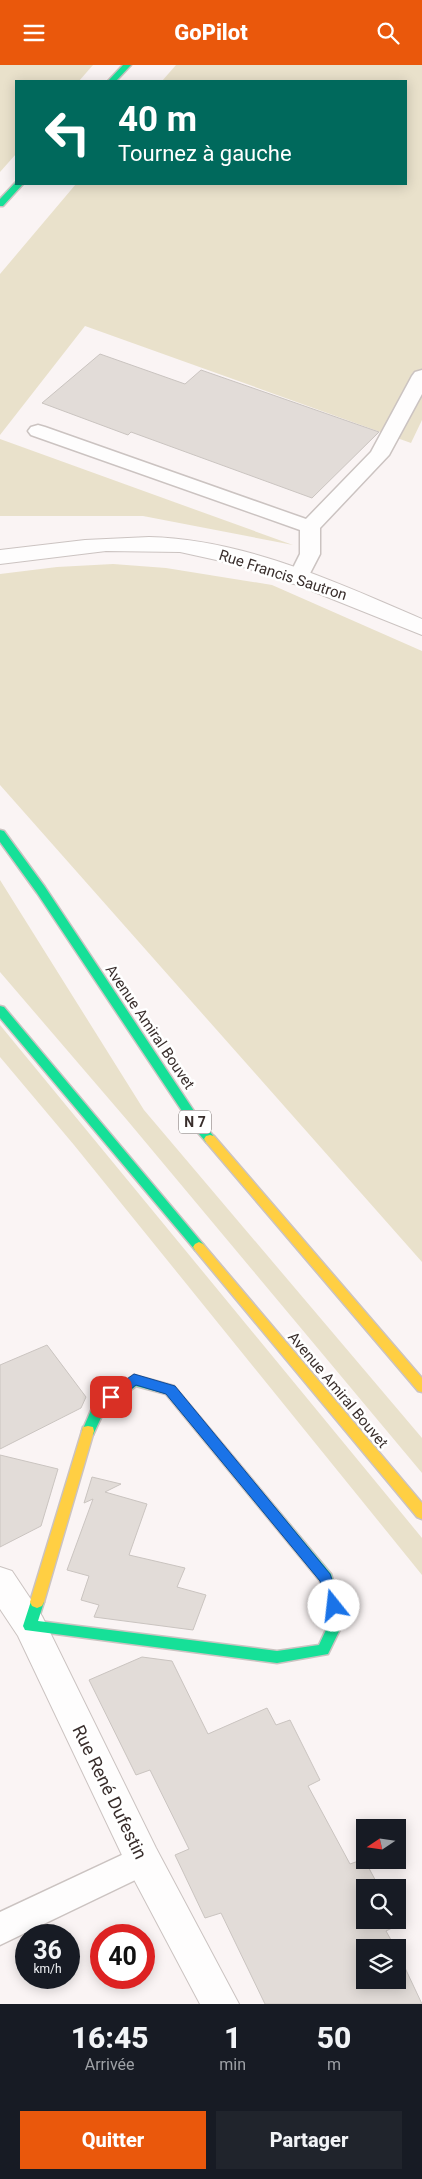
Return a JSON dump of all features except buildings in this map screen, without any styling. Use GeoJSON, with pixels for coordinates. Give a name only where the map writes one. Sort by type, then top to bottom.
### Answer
{"type":"FeatureCollection","features":[{"type":"Feature","properties":{"kind":"main road"},"geometry":{"type":"LineString","coordinates":[[113,80],[127,65]]}},
{"type":"Feature","properties":{"kind":"main road"},"geometry":{"type":"LineString","coordinates":[[0,204],[18,185]]}},
{"type":"Feature","properties":{"kind":"main road","name":"Avenue Amiral Bouvet"},"geometry":{"type":"LineString","coordinates":[[0,834],[41,890],[196,1123],[422,1387]]}},
{"type":"Feature","properties":{"kind":"main road","name":"Avenue Amiral Bouvet"},"geometry":{"type":"LineString","coordinates":[[0,1010],[422,1513]]}},
{"type":"Feature","properties":{"kind":"main road"},"geometry":{"type":"LineString","coordinates":[[134,1380],[170,1390],[326,1578],[338,1619],[323,1650],[277,1657],[30,1626],[86,1436],[100,1405],[134,1380]]}},
{"type":"Feature","properties":{"kind":"street"},"geometry":{"type":"LineString","coordinates":[[0,538],[78,546]]}},
{"type":"Feature","properties":{"kind":"street","name":"Rue Francis Sautron"},"geometry":{"type":"LineString","coordinates":[[78,546],[171,544],[236,557],[326,587],[422,628]]}},
{"type":"Feature","properties":{"kind":"street"},"geometry":{"type":"LineString","coordinates":[[0,557],[78,546]]}},
{"type":"Feature","properties":{"kind":"street","name":"Rue René Dufestin"},"geometry":{"type":"LineString","coordinates":[[0,1581],[30,1626],[143,1860],[220,2004]]}},
{"type":"Feature","properties":{"kind":"lane"},"geometry":{"type":"LineString","coordinates":[[298,578],[310,554],[310,527],[379,455],[422,377]]}},
{"type":"Feature","properties":{"kind":"lane"},"geometry":{"type":"LineString","coordinates":[[38,431],[310,527]]}},
{"type":"Feature","properties":{"kind":"lane"},"geometry":{"type":"LineString","coordinates":[[0,1929],[143,1860]]}},
{"type":"Feature","properties":{"kind":"shaded area"},"geometry":{"type":"Polygon","coordinates":[[[0,65],[93,65],[80,80],[15,80],[15,155],[0,172],[0,65]]]}},
{"type":"Feature","properties":{"kind":"shaded area"},"geometry":{"type":"Polygon","coordinates":[[[176,65],[422,65],[422,420],[411,443],[85,326],[0,435],[0,274],[75,185],[407,185],[407,80],[163,80],[176,65]]]}},
{"type":"Feature","properties":{"kind":"shaded area"},"geometry":{"type":"Polygon","coordinates":[[[0,439],[293,545],[143,516],[0,516],[0,439]]]}},
{"type":"Feature","properties":{"kind":"shaded area"},"geometry":{"type":"Polygon","coordinates":[[[113,564],[166,568],[272,585],[422,651],[422,1262],[0,785],[0,574],[57,567],[113,564]]]}},
{"type":"Feature","properties":{"kind":"shaded area"},"geometry":{"type":"Polygon","coordinates":[[[0,880],[144,1110],[422,1438],[422,1473],[127,1120],[0,972],[0,880]]]}},
{"type":"Feature","properties":{"kind":"shaded area"},"geometry":{"type":"Polygon","coordinates":[[[0,1025],[422,1538],[422,1575],[74,1145],[0,1057],[0,1025]]]}},
{"type":"Feature","properties":{"kind":"traffic: fast"},"geometry":{"type":"LineString","coordinates":[[113,80],[127,65]]}},
{"type":"Feature","properties":{"kind":"traffic: fast"},"geometry":{"type":"LineString","coordinates":[[0,204],[18,185]]}},
{"type":"Feature","properties":{"kind":"traffic: fast"},"geometry":{"type":"LineString","coordinates":[[0,834],[41,890],[196,1123],[210,1139]]}},
{"type":"Feature","properties":{"kind":"traffic: fast"},"geometry":{"type":"LineString","coordinates":[[0,1010],[199,1247]]}},
{"type":"Feature","properties":{"kind":"traffic: fast"},"geometry":{"type":"LineString","coordinates":[[37,1602],[30,1626],[277,1657],[323,1650],[338,1619],[326,1578],[170,1390],[134,1380]]}},
{"type":"Feature","properties":{"kind":"traffic: fast"},"geometry":{"type":"LineString","coordinates":[[88,1431],[100,1405],[134,1380]]}},
{"type":"Feature","properties":{"kind":"traffic: slow"},"geometry":{"type":"LineString","coordinates":[[210,1139],[422,1387]]}},
{"type":"Feature","properties":{"kind":"traffic: slow"},"geometry":{"type":"LineString","coordinates":[[199,1247],[422,1513]]}},
{"type":"Feature","properties":{"kind":"traffic: slow"},"geometry":{"type":"LineString","coordinates":[[37,1602],[88,1431]]}},
{"type":"Feature","properties":{"kind":"route"},"geometry":{"type":"LineString","coordinates":[[111,1397],[134,1380],[170,1390],[326,1578],[334,1606]]}}]}
